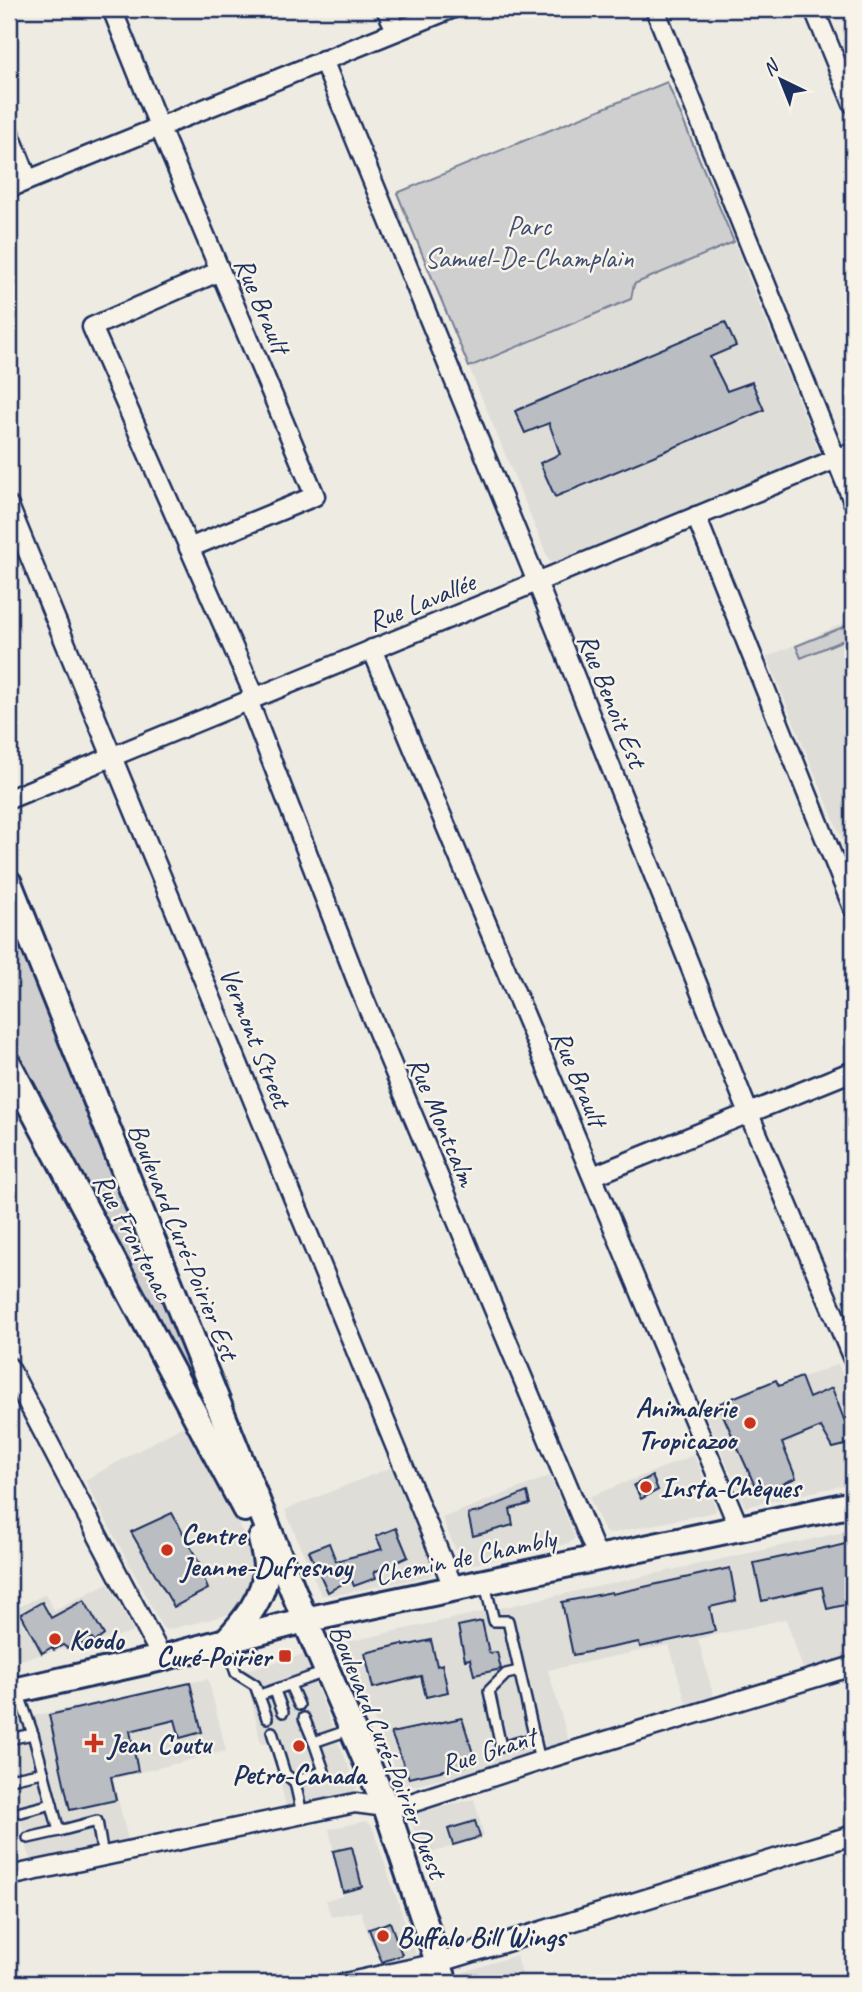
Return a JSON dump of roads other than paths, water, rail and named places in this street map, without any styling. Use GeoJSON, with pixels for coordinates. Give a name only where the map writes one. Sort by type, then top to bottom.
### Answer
{"type":"FeatureCollection","features":[{"type":"Feature","properties":{"kind":"main road","name":"Boulevard Curé-Poirier Est"},"geometry":{"type":"LineString","coordinates":[[9,883],[305,1620]]}},
{"type":"Feature","properties":{"kind":"main road","name":"Rue Frontenac"},"geometry":{"type":"LineString","coordinates":[[9,1065],[305,1620]]}},
{"type":"Feature","properties":{"kind":"main road","name":"Chemin de Chambly"},"geometry":{"type":"LineString","coordinates":[[12,1686],[162,1658],[305,1620],[853,1504]]}},
{"type":"Feature","properties":{"kind":"main road"},"geometry":{"type":"LineString","coordinates":[[225,1642],[241,1626],[255,1604],[264,1580],[266,1566],[261,1539]]}},
{"type":"Feature","properties":{"kind":"main road","name":"Boulevard Curé-Poirier Ouest"},"geometry":{"type":"LineString","coordinates":[[305,1620],[386,1807],[441,1973]]}},
{"type":"Feature","properties":{"kind":"street","name":"Rue Brault"},"geometry":{"type":"LineString","coordinates":[[112,9],[314,496],[189,548]]}},
{"type":"Feature","properties":{"kind":"street"},"geometry":{"type":"LineString","coordinates":[[386,9],[396,30]]}},
{"type":"Feature","properties":{"kind":"street"},"geometry":{"type":"LineString","coordinates":[[9,188],[451,9]]}},
{"type":"Feature","properties":{"kind":"street"},"geometry":{"type":"LineString","coordinates":[[655,9],[845,455],[853,501]]}},
{"type":"Feature","properties":{"kind":"street"},"geometry":{"type":"LineString","coordinates":[[814,9],[853,104]]}},
{"type":"Feature","properties":{"kind":"street","name":"Rue Benoit Est"},"geometry":{"type":"LineString","coordinates":[[323,60],[537,582],[749,1114],[853,1359]]}},
{"type":"Feature","properties":{"kind":"street"},"geometry":{"type":"LineString","coordinates":[[9,132],[28,180]]}},
{"type":"Feature","properties":{"kind":"street","name":"Rue Montcalm"},"geometry":{"type":"LineString","coordinates":[[220,271],[92,327],[189,548],[251,699],[360,989],[598,1558]]}},
{"type":"Feature","properties":{"kind":"street","name":"Rue Lavallée"},"geometry":{"type":"LineString","coordinates":[[9,799],[845,455]]}},
{"type":"Feature","properties":{"kind":"street","name":"Vermont Street"},"geometry":{"type":"LineString","coordinates":[[9,506],[454,1588]]}},
{"type":"Feature","properties":{"kind":"street"},"geometry":{"type":"LineString","coordinates":[[696,516],[853,908]]}},
{"type":"Feature","properties":{"kind":"street","name":"Rue Brault"},"geometry":{"type":"LineString","coordinates":[[372,649],[738,1528]]}},
{"type":"Feature","properties":{"kind":"street"},"geometry":{"type":"LineString","coordinates":[[593,1176],[853,1070]]}},
{"type":"Feature","properties":{"kind":"street"},"geometry":{"type":"LineString","coordinates":[[9,1367],[162,1658]]}},
{"type":"Feature","properties":{"kind":"street","name":"Rue Grant"},"geometry":{"type":"LineString","coordinates":[[9,1876],[355,1803],[386,1807],[411,1803],[853,1666]]}},
{"type":"Feature","properties":{"kind":"street"},"geometry":{"type":"LineString","coordinates":[[345,1983],[441,1973],[853,1835]]}},
{"type":"Feature","properties":{"kind":"lane"},"geometry":{"type":"LineString","coordinates":[[485,1582],[494,1621],[508,1621],[540,1761]]}},
{"type":"Feature","properties":{"kind":"lane"},"geometry":{"type":"LineString","coordinates":[[225,1642],[236,1672],[255,1685],[267,1718]]}},
{"type":"Feature","properties":{"kind":"lane"},"geometry":{"type":"LineString","coordinates":[[260,1695],[327,1671]]}},
{"type":"Feature","properties":{"kind":"lane"},"geometry":{"type":"LineString","coordinates":[[519,1671],[506,1674],[489,1691],[501,1746],[535,1738]]}},
{"type":"Feature","properties":{"kind":"lane"},"geometry":{"type":"LineString","coordinates":[[290,1685],[299,1705]]}},
{"type":"Feature","properties":{"kind":"lane"},"geometry":{"type":"LineString","coordinates":[[12,1686],[33,1734],[59,1830]]}},
{"type":"Feature","properties":{"kind":"lane"},"geometry":{"type":"LineString","coordinates":[[275,1691],[283,1712]]}},
{"type":"Feature","properties":{"kind":"lane"},"geometry":{"type":"LineString","coordinates":[[295,1782],[324,1771],[314,1742],[303,1722]]}},
{"type":"Feature","properties":{"kind":"lane"},"geometry":{"type":"LineString","coordinates":[[314,1742],[352,1729]]}},
{"type":"Feature","properties":{"kind":"lane"},"geometry":{"type":"LineString","coordinates":[[9,1739],[33,1734]]}},
{"type":"Feature","properties":{"kind":"lane"},"geometry":{"type":"LineString","coordinates":[[275,1734],[285,1774],[295,1782],[302,1814]]}},
{"type":"Feature","properties":{"kind":"lane"},"geometry":{"type":"LineString","coordinates":[[10,1779],[43,1772]]}},
{"type":"Feature","properties":{"kind":"lane"},"geometry":{"type":"LineString","coordinates":[[21,1812],[52,1804]]}},
{"type":"Feature","properties":{"kind":"lane"},"geometry":{"type":"LineString","coordinates":[[29,1838],[97,1821],[103,1856]]}},
{"type":"Feature","properties":{"kind":"place","name":"Animalerie Tropicazoo"},"geometry":{"type":"Point","coordinates":[750,1423]}},
{"type":"Feature","properties":{"kind":"place","name":"Insta-Chèques"},"geometry":{"type":"Point","coordinates":[646,1487]}},
{"type":"Feature","properties":{"kind":"place","name":"Centre Jeanne-Dufresnoy"},"geometry":{"type":"Point","coordinates":[167,1550]}},
{"type":"Feature","properties":{"kind":"place","name":"Koodo"},"geometry":{"type":"Point","coordinates":[55,1639]}},
{"type":"Feature","properties":{"kind":"place","name":"Curé-Poirier"},"geometry":{"type":"Point","coordinates":[285,1656]}},
{"type":"Feature","properties":{"kind":"place","name":"Jean Coutu"},"geometry":{"type":"Point","coordinates":[94,1743]}},
{"type":"Feature","properties":{"kind":"place","name":"Petro-Canada"},"geometry":{"type":"Point","coordinates":[299,1746]}},
{"type":"Feature","properties":{"kind":"place","name":"Buffalo Bill Wings"},"geometry":{"type":"Point","coordinates":[383,1936]}},
{"type":"Feature","properties":{"kind":"park label","name":"Parc Samuel-De-Champlain"},"geometry":{"type":"Point","coordinates":[529,241]}}]}
